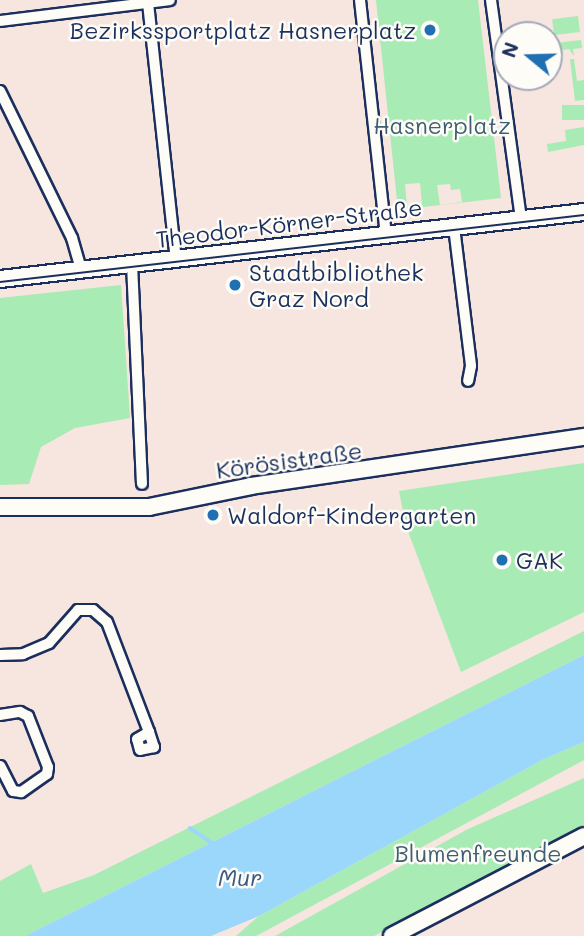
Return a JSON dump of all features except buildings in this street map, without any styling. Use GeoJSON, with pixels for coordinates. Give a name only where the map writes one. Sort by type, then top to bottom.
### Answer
{"type":"FeatureCollection","features":[{"type":"Feature","properties":{"kind":"main road","name":"Theodor-Körner-Straße"},"geometry":{"type":"LineString","coordinates":[[0,279],[584,212]]}},
{"type":"Feature","properties":{"kind":"main road","name":"Körösistraße"},"geometry":{"type":"LineString","coordinates":[[0,507],[149,507],[251,486],[584,438]]}},
{"type":"Feature","properties":{"kind":"main road"},"geometry":{"type":"LineString","coordinates":[[392,936],[584,836]]}},
{"type":"Feature","properties":{"kind":"street"},"geometry":{"type":"LineString","coordinates":[[0,21],[170,0]]}},
{"type":"Feature","properties":{"kind":"street"},"geometry":{"type":"LineString","coordinates":[[360,0],[386,235]]}},
{"type":"Feature","properties":{"kind":"street"},"geometry":{"type":"LineString","coordinates":[[491,0],[521,219]]}},
{"type":"Feature","properties":{"kind":"street"},"geometry":{"type":"LineString","coordinates":[[148,3],[176,259]]}},
{"type":"Feature","properties":{"kind":"street"},"geometry":{"type":"LineString","coordinates":[[0,91],[72,238],[80,270]]}},
{"type":"Feature","properties":{"kind":"street"},"geometry":{"type":"LineString","coordinates":[[454,227],[471,366],[468,381]]}},
{"type":"Feature","properties":{"kind":"street"},"geometry":{"type":"LineString","coordinates":[[132,264],[136,328],[132,345],[142,484]]}},
{"type":"Feature","properties":{"kind":"street"},"geometry":{"type":"LineString","coordinates":[[0,656],[23,654],[49,643],[78,610],[93,610],[107,622],[154,747],[140,750]]}},
{"type":"Feature","properties":{"kind":"street"},"geometry":{"type":"LineString","coordinates":[[0,715],[19,712],[28,716],[48,767],[47,774],[21,792],[13,791],[0,766]]}},
{"type":"Feature","properties":{"kind":"green space","name":"Hasnerplatz"},"geometry":{"type":"Polygon","coordinates":[[[376,0],[478,0],[501,198],[398,210],[376,0]],[[420,183],[405,184],[407,206],[422,204],[420,183]],[[450,184],[437,185],[440,205],[462,202],[460,189],[451,190],[450,184]]]}},
{"type":"Feature","properties":{"kind":"green space"},"geometry":{"type":"Polygon","coordinates":[[[578,16],[580,32],[563,34],[563,21],[552,21],[578,16]]]}},
{"type":"Feature","properties":{"kind":"green space"},"geometry":{"type":"Polygon","coordinates":[[[581,40],[582,48],[573,49],[574,56],[569,49],[563,50],[563,42],[581,40]]]}},
{"type":"Feature","properties":{"kind":"green space"},"geometry":{"type":"Polygon","coordinates":[[[570,59],[574,59],[577,81],[584,80],[584,100],[575,101],[570,59]]]}},
{"type":"Feature","properties":{"kind":"green space"},"geometry":{"type":"Polygon","coordinates":[[[562,105],[584,105],[584,120],[562,120],[562,105]]]}},
{"type":"Feature","properties":{"kind":"green space"},"geometry":{"type":"Polygon","coordinates":[[[584,127],[584,145],[548,152],[547,144],[566,141],[565,130],[584,127]]]}},
{"type":"Feature","properties":{"kind":"green space"},"geometry":{"type":"Polygon","coordinates":[[[121,285],[130,418],[75,428],[41,447],[29,484],[0,485],[0,298],[121,285]]]}},
{"type":"Feature","properties":{"kind":"green space","name":"GAK"},"geometry":{"type":"Polygon","coordinates":[[[584,463],[584,612],[461,672],[406,526],[399,491],[584,463]]]}},
{"type":"Feature","properties":{"kind":"green space"},"geometry":{"type":"Polygon","coordinates":[[[584,631],[584,655],[25,936],[0,936],[0,881],[31,864],[43,893],[94,875],[584,631]]]}},
{"type":"Feature","properties":{"kind":"green space"},"geometry":{"type":"Polygon","coordinates":[[[584,742],[584,760],[256,936],[236,936],[259,916],[544,759],[584,742]]]}},
{"type":"Feature","properties":{"kind":"green space","name":"Blumenfreunde"},"geometry":{"type":"Polygon","coordinates":[[[584,778],[584,826],[374,936],[275,936],[468,829],[584,778]]]}},
{"type":"Feature","properties":{"kind":"water","name":"Mur"},"geometry":{"type":"Polygon","coordinates":[[[584,655],[584,742],[544,759],[259,916],[211,936],[25,936],[584,655]]]}},
{"type":"Feature","properties":{"kind":"waterway"},"geometry":{"type":"LineString","coordinates":[[190,828],[215,845]]}},
{"type":"Feature","properties":{"kind":"tram line"},"geometry":{"type":"LineString","coordinates":[[0,282],[584,215]]}},
{"type":"Feature","properties":{"kind":"place","name":"Bezirkssportplatz Hasnerplatz"},"geometry":{"type":"Point","coordinates":[430,30]}},
{"type":"Feature","properties":{"kind":"place","name":"Stadtbibliothek Graz Nord"},"geometry":{"type":"Point","coordinates":[235,285]}},
{"type":"Feature","properties":{"kind":"place","name":"Waldorf-Kindergarten"},"geometry":{"type":"Point","coordinates":[213,515]}},
{"type":"Feature","properties":{"kind":"place","name":"GAK"},"geometry":{"type":"Point","coordinates":[502,560]}}]}
